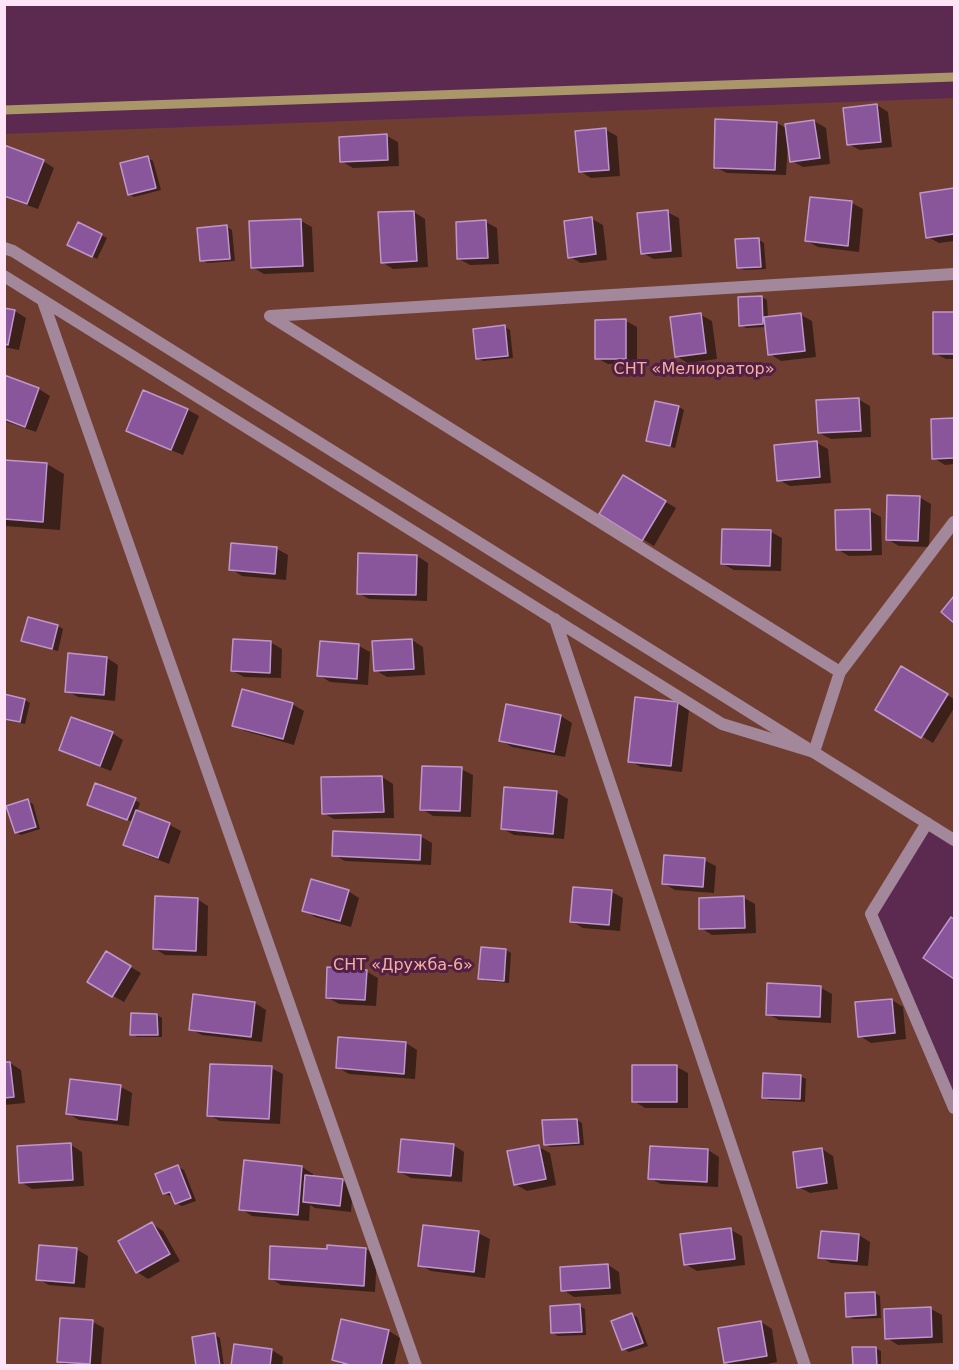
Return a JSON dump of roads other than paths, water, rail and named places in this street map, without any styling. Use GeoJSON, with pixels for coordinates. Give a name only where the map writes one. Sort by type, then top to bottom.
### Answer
{"type":"FeatureCollection","features":[{"type":"Feature","properties":{"kind":"street"},"geometry":{"type":"LineString","coordinates":[[4,248],[13,251],[954,840]]}},
{"type":"Feature","properties":{"kind":"street"},"geometry":{"type":"LineString","coordinates":[[840,672],[270,316],[954,274]]}},
{"type":"Feature","properties":{"kind":"street"},"geometry":{"type":"LineString","coordinates":[[4,276],[722,724],[814,752]]}},
{"type":"Feature","properties":{"kind":"street"},"geometry":{"type":"LineString","coordinates":[[43,301],[416,1365]]}},
{"type":"Feature","properties":{"kind":"street"},"geometry":{"type":"LineString","coordinates":[[814,752],[840,672],[954,522]]}},
{"type":"Feature","properties":{"kind":"street"},"geometry":{"type":"LineString","coordinates":[[555,619],[805,1365]]}},
{"type":"Feature","properties":{"kind":"street"},"geometry":{"type":"LineString","coordinates":[[927,823],[871,914],[954,1108]]}},
{"type":"Feature","properties":{"kind":"waterway"},"geometry":{"type":"LineString","coordinates":[[4,110],[954,77]]}},
{"type":"Feature","properties":{"kind":"park label","name":"СНТ «Мелиоратор»"},"geometry":{"type":"Point","coordinates":[694,370]}},
{"type":"Feature","properties":{"kind":"park label","name":"СНТ «Дружба-6»"},"geometry":{"type":"Point","coordinates":[403,966]}}]}
